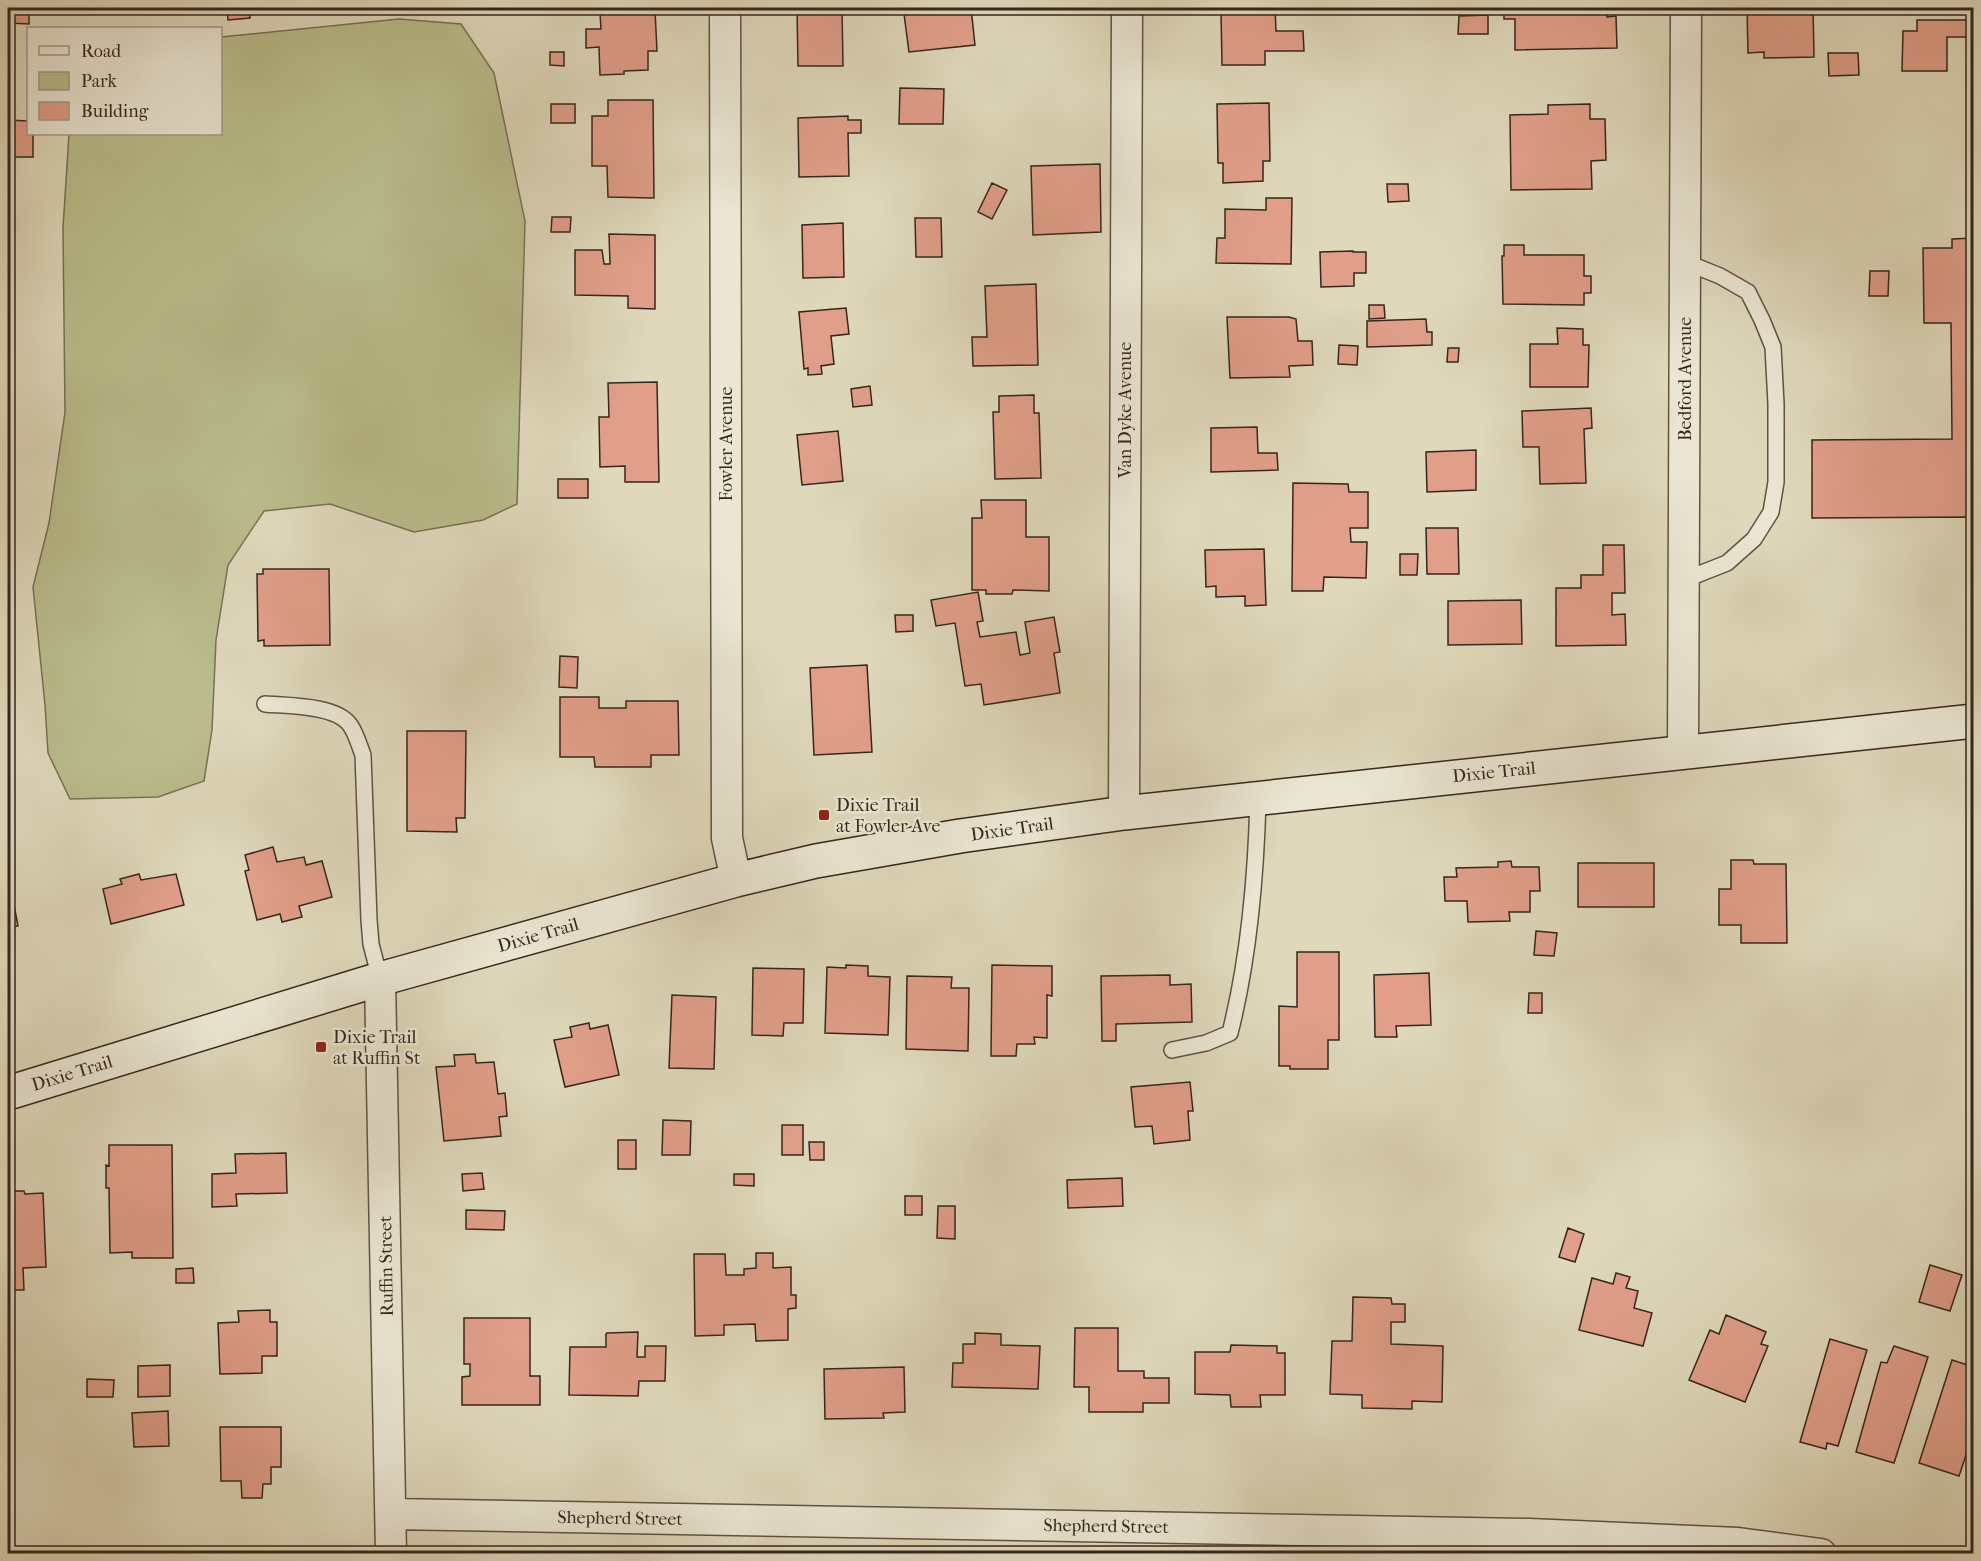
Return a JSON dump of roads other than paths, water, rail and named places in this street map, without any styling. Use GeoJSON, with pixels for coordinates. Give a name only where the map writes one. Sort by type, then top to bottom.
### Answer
{"type":"FeatureCollection","features":[{"type":"Feature","properties":{"kind":"main road","name":"Dixie Trail"},"geometry":{"type":"LineString","coordinates":[[8,1093],[380,979],[736,880],[816,861],[960,836],[1124,813],[1974,721]]}},
{"type":"Feature","properties":{"kind":"street","name":"Fowler Avenue"},"geometry":{"type":"LineString","coordinates":[[724,8],[727,838],[736,880]]}},
{"type":"Feature","properties":{"kind":"street","name":"Van Dyke Avenue"},"geometry":{"type":"LineString","coordinates":[[1124,813],[1127,8]]}},
{"type":"Feature","properties":{"kind":"street","name":"Bedford Avenue"},"geometry":{"type":"LineString","coordinates":[[1683,751],[1686,8]]}},
{"type":"Feature","properties":{"kind":"street","name":"Ruffin Street"},"geometry":{"type":"LineString","coordinates":[[380,979],[391,1554]]}},
{"type":"Feature","properties":{"kind":"street","name":"Shepherd Street"},"geometry":{"type":"LineString","coordinates":[[391,1514],[1520,1544],[1738,1543],[1821,1554]]}},
{"type":"Feature","properties":{"kind":"lane"},"geometry":{"type":"LineString","coordinates":[[1684,580],[1727,563],[1754,539],[1771,512],[1776,482],[1773,347],[1762,320],[1748,292],[1720,276],[1685,262]]}},
{"type":"Feature","properties":{"kind":"lane"},"geometry":{"type":"LineString","coordinates":[[265,704],[328,711],[350,724],[363,755],[369,920],[371,944],[380,979]]}},
{"type":"Feature","properties":{"kind":"lane"},"geometry":{"type":"LineString","coordinates":[[1172,1050],[1206,1043],[1230,1034],[1241,984],[1257,846],[1258,799]]}},
{"type":"Feature","properties":{"kind":"place","name":"Dixie Trail at Fowler Ave"},"geometry":{"type":"Point","coordinates":[824,815]}},
{"type":"Feature","properties":{"kind":"place","name":"Dixie Trail at Ruffin St"},"geometry":{"type":"Point","coordinates":[321,1047]}}]}
